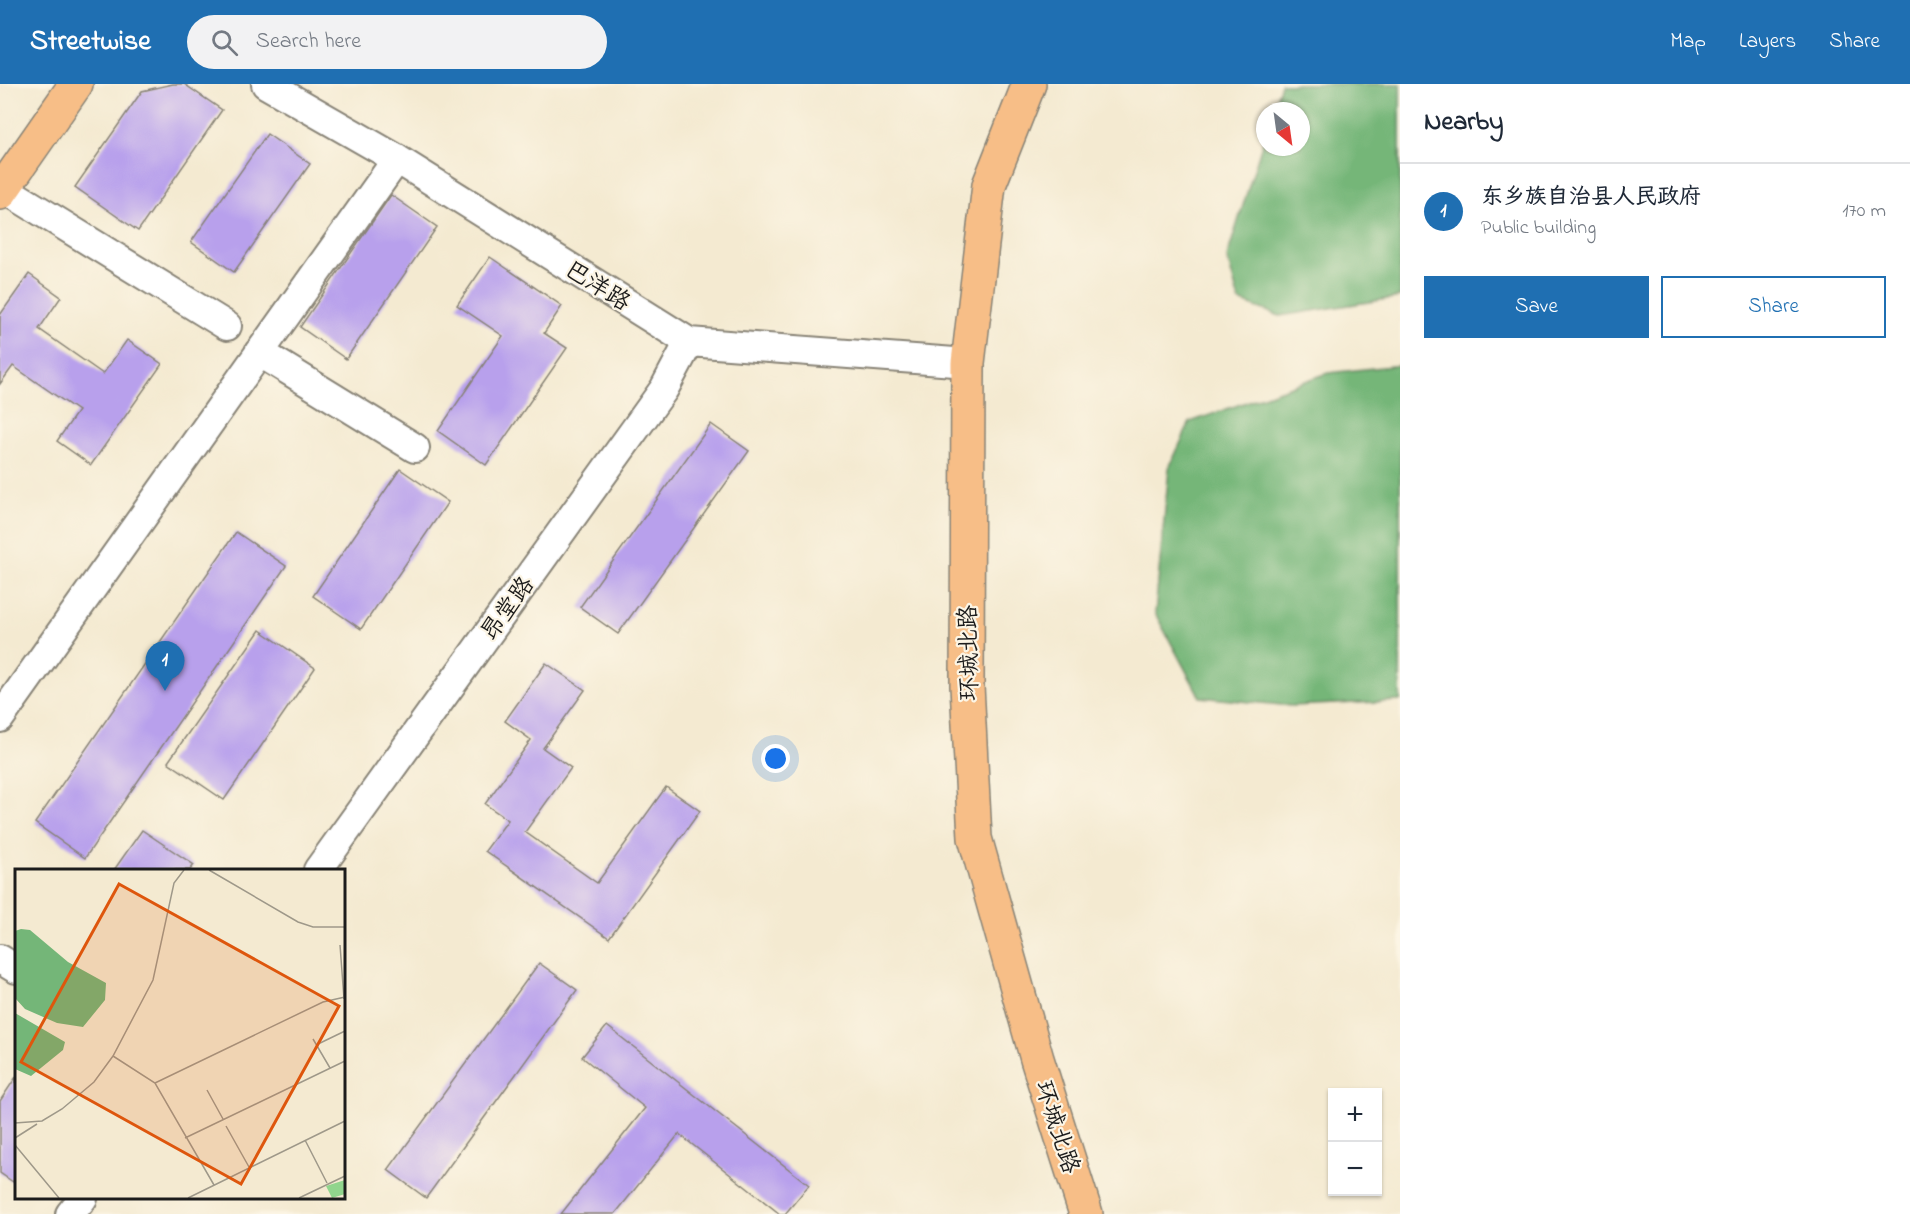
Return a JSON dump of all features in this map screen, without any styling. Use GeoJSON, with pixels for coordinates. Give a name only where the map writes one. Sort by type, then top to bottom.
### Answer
{"type":"FeatureCollection","features":[{"type":"Feature","properties":{"kind":"main road"},"geometry":{"type":"LineString","coordinates":[[2,191],[76,84]]}},
{"type":"Feature","properties":{"kind":"main road","name":"环城北路"},"geometry":{"type":"LineString","coordinates":[[1029,84],[989,185],[968,363],[968,686],[975,838],[1036,1059],[1086,1214]]}},
{"type":"Feature","properties":{"kind":"street","name":"巴洋路"},"geometry":{"type":"LineString","coordinates":[[267,84],[397,159],[689,342],[968,363]]}},
{"type":"Feature","properties":{"kind":"street"},"geometry":{"type":"LineString","coordinates":[[0,718],[397,159]]}},
{"type":"Feature","properties":{"kind":"street"},"geometry":{"type":"LineString","coordinates":[[2,191],[227,326]]}},
{"type":"Feature","properties":{"kind":"street","name":"昂堂路"},"geometry":{"type":"LineString","coordinates":[[319,869],[664,389],[689,342]]}},
{"type":"Feature","properties":{"kind":"street"},"geometry":{"type":"LineString","coordinates":[[259,352],[415,448]]}},
{"type":"Feature","properties":{"kind":"street"},"geometry":{"type":"LineString","coordinates":[[70,1214],[81,1199]]}},
{"type":"Feature","properties":{"kind":"green space"},"geometry":{"type":"Polygon","coordinates":[[[1281,84],[1400,84],[1400,297],[1280,316],[1239,301],[1227,257],[1258,156],[1310,156],[1310,102],[1275,102],[1281,84]]]}},
{"type":"Feature","properties":{"kind":"green space"},"geometry":{"type":"Polygon","coordinates":[[[1400,365],[1400,701],[1292,706],[1200,697],[1155,613],[1169,468],[1190,422],[1328,373],[1400,365]]]}},
{"type":"Feature","properties":{"kind":"building"},"geometry":{"type":"Polygon","coordinates":[[[173,84],[184,84],[222,110],[138,231],[75,187],[142,91],[173,84]]]}},
{"type":"Feature","properties":{"kind":"building"},"geometry":{"type":"Polygon","coordinates":[[[267,134],[310,164],[234,272],[191,242],[267,134]]]}},
{"type":"Feature","properties":{"kind":"building"},"geometry":{"type":"Polygon","coordinates":[[[391,195],[437,227],[346,359],[300,327],[391,195]]]}},
{"type":"Feature","properties":{"kind":"building"},"geometry":{"type":"Polygon","coordinates":[[[490,257],[562,306],[544,333],[567,348],[486,465],[438,431],[503,336],[457,305],[490,257]]]}},
{"type":"Feature","properties":{"kind":"building"},"geometry":{"type":"Polygon","coordinates":[[[29,274],[61,297],[39,329],[103,374],[127,340],[162,364],[91,465],[57,441],[78,411],[13,366],[0,384],[0,315],[29,274]]]}},
{"type":"Feature","properties":{"kind":"building"},"geometry":{"type":"Polygon","coordinates":[[[711,424],[749,451],[618,634],[580,607],[711,424]]]}},
{"type":"Feature","properties":{"kind":"building"},"geometry":{"type":"Polygon","coordinates":[[[400,469],[448,502],[361,629],[313,596],[400,469]]]}},
{"type":"Feature","properties":{"kind":"building"},"geometry":{"type":"Polygon","coordinates":[[[236,532],[286,566],[85,858],[35,823],[236,532]]]}},
{"type":"Feature","properties":{"kind":"building"},"geometry":{"type":"Polygon","coordinates":[[[260,630],[315,668],[224,800],[168,762],[260,630]]]}},
{"type":"Feature","properties":{"kind":"building"},"geometry":{"type":"Polygon","coordinates":[[[546,663],[585,690],[543,748],[571,768],[525,832],[597,883],[666,787],[700,811],[609,938],[485,851],[508,820],[485,804],[531,740],[505,721],[546,663]]]}},
{"type":"Feature","properties":{"kind":"building"},"geometry":{"type":"Polygon","coordinates":[[[142,830],[194,865],[191,869],[115,869],[142,830]]]}},
{"type":"Feature","properties":{"kind":"building"},"geometry":{"type":"Polygon","coordinates":[[[539,963],[577,990],[426,1198],[388,1170],[539,963]]]}},
{"type":"Feature","properties":{"kind":"building"},"geometry":{"type":"Polygon","coordinates":[[[607,1026],[809,1185],[785,1214],[780,1214],[679,1134],[615,1214],[561,1214],[645,1108],[582,1057],[607,1026]]]}},
{"type":"Feature","properties":{"kind":"building"},"geometry":{"type":"Polygon","coordinates":[[[15,1078],[15,1178],[13,1182],[0,1173],[0,1101],[15,1078]]]}},
{"type":"Feature","properties":{"kind":"place","name":"东乡族自治县人民政府"},"geometry":{"type":"Point","coordinates":[165,691]}}]}
